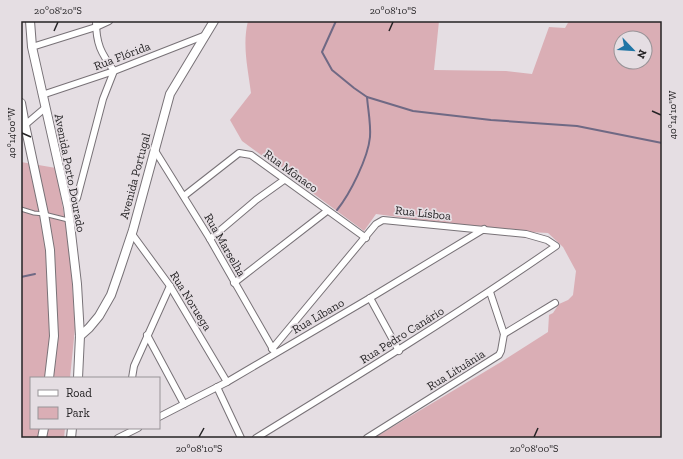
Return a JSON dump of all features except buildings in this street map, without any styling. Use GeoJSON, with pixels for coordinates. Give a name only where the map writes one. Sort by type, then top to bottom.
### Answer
{"type":"FeatureCollection","features":[{"type":"Feature","properties":{"kind":"street","name":"Avenida Porto Dourado"},"geometry":{"type":"LineString","coordinates":[[30,21],[32,47],[68,207],[77,284],[80,336],[78,377]]}},
{"type":"Feature","properties":{"kind":"street"},"geometry":{"type":"LineString","coordinates":[[32,47],[96,24],[109,21]]}},
{"type":"Feature","properties":{"kind":"street","name":"Avenida Portugal"},"geometry":{"type":"LineString","coordinates":[[80,336],[89,328],[98,316],[111,294],[132,234],[170,94],[207,34],[211,22]]}},
{"type":"Feature","properties":{"kind":"street"},"geometry":{"type":"LineString","coordinates":[[68,207],[72,205],[77,198],[103,99],[114,71],[99,47],[96,24]]}},
{"type":"Feature","properties":{"kind":"street","name":"Rua Flórida"},"geometry":{"type":"LineString","coordinates":[[42,95],[114,71],[207,34]]}},
{"type":"Feature","properties":{"kind":"street"},"geometry":{"type":"LineString","coordinates":[[21,103],[23,125],[44,214],[50,250],[54,336],[50,377]]}},
{"type":"Feature","properties":{"kind":"street"},"geometry":{"type":"LineString","coordinates":[[23,125],[45,108]]}},
{"type":"Feature","properties":{"kind":"street","name":"Rua Marselha"},"geometry":{"type":"LineString","coordinates":[[154,149],[210,239],[274,351]]}},
{"type":"Feature","properties":{"kind":"street","name":"Rua Mônaco"},"geometry":{"type":"LineString","coordinates":[[184,196],[239,153],[251,155],[366,238]]}},
{"type":"Feature","properties":{"kind":"street"},"geometry":{"type":"LineString","coordinates":[[210,239],[256,200],[284,180]]}},
{"type":"Feature","properties":{"kind":"street"},"geometry":{"type":"LineString","coordinates":[[234,282],[327,211]]}},
{"type":"Feature","properties":{"kind":"street","name":"Rua Lísboa"},"geometry":{"type":"LineString","coordinates":[[274,351],[376,224],[383,220],[526,234],[546,240],[556,246]]}},
{"type":"Feature","properties":{"kind":"street","name":"Rua Líbano"},"geometry":{"type":"LineString","coordinates":[[160,416],[227,382],[274,351],[370,298],[484,229]]}},
{"type":"Feature","properties":{"kind":"street","name":"Rua Noruega"},"geometry":{"type":"LineString","coordinates":[[132,234],[170,286],[227,382]]}},
{"type":"Feature","properties":{"kind":"street","name":"Rua Pedro Canário"},"geometry":{"type":"LineString","coordinates":[[256,438],[398,351],[490,292],[556,246]]}},
{"type":"Feature","properties":{"kind":"street"},"geometry":{"type":"LineString","coordinates":[[132,377],[134,366],[170,286]]}},
{"type":"Feature","properties":{"kind":"street"},"geometry":{"type":"LineString","coordinates":[[490,292],[504,334],[555,303]]}},
{"type":"Feature","properties":{"kind":"street"},"geometry":{"type":"LineString","coordinates":[[370,298],[398,351]]}},
{"type":"Feature","properties":{"kind":"street","name":"Rua Lituânia"},"geometry":{"type":"LineString","coordinates":[[367,438],[496,358],[501,351],[504,334]]}},
{"type":"Feature","properties":{"kind":"street"},"geometry":{"type":"LineString","coordinates":[[147,335],[184,404]]}},
{"type":"Feature","properties":{"kind":"street"},"geometry":{"type":"LineString","coordinates":[[217,387],[241,438]]}},
{"type":"Feature","properties":{"kind":"street"},"geometry":{"type":"LineString","coordinates":[[121,437],[136,429]]}},
{"type":"Feature","properties":{"kind":"lane"},"geometry":{"type":"LineString","coordinates":[[21,209],[69,220]]}},
{"type":"Feature","properties":{"kind":"green space"},"geometry":{"type":"Polygon","coordinates":[[[248,21],[439,21],[434,70],[506,71],[532,74],[549,27],[565,28],[569,21],[662,21],[662,438],[374,438],[548,332],[549,315],[553,313],[559,304],[568,300],[573,295],[576,271],[563,247],[548,233],[494,230],[376,214],[364,231],[242,141],[230,120],[251,93],[246,57],[248,21]]]}},
{"type":"Feature","properties":{"kind":"green space"},"geometry":{"type":"Polygon","coordinates":[[[21,162],[56,168],[70,250],[75,328],[70,377],[30,377],[30,429],[65,429],[64,438],[21,438],[21,162]]]}},
{"type":"Feature","properties":{"kind":"waterway"},"geometry":{"type":"LineString","coordinates":[[336,21],[322,52],[332,70],[367,97],[413,111],[491,120],[577,126],[662,143]]}},
{"type":"Feature","properties":{"kind":"waterway"},"geometry":{"type":"LineString","coordinates":[[337,210],[358,175],[369,146],[370,127],[367,97]]}},
{"type":"Feature","properties":{"kind":"waterway"},"geometry":{"type":"LineString","coordinates":[[21,277],[35,274]]}}]}
